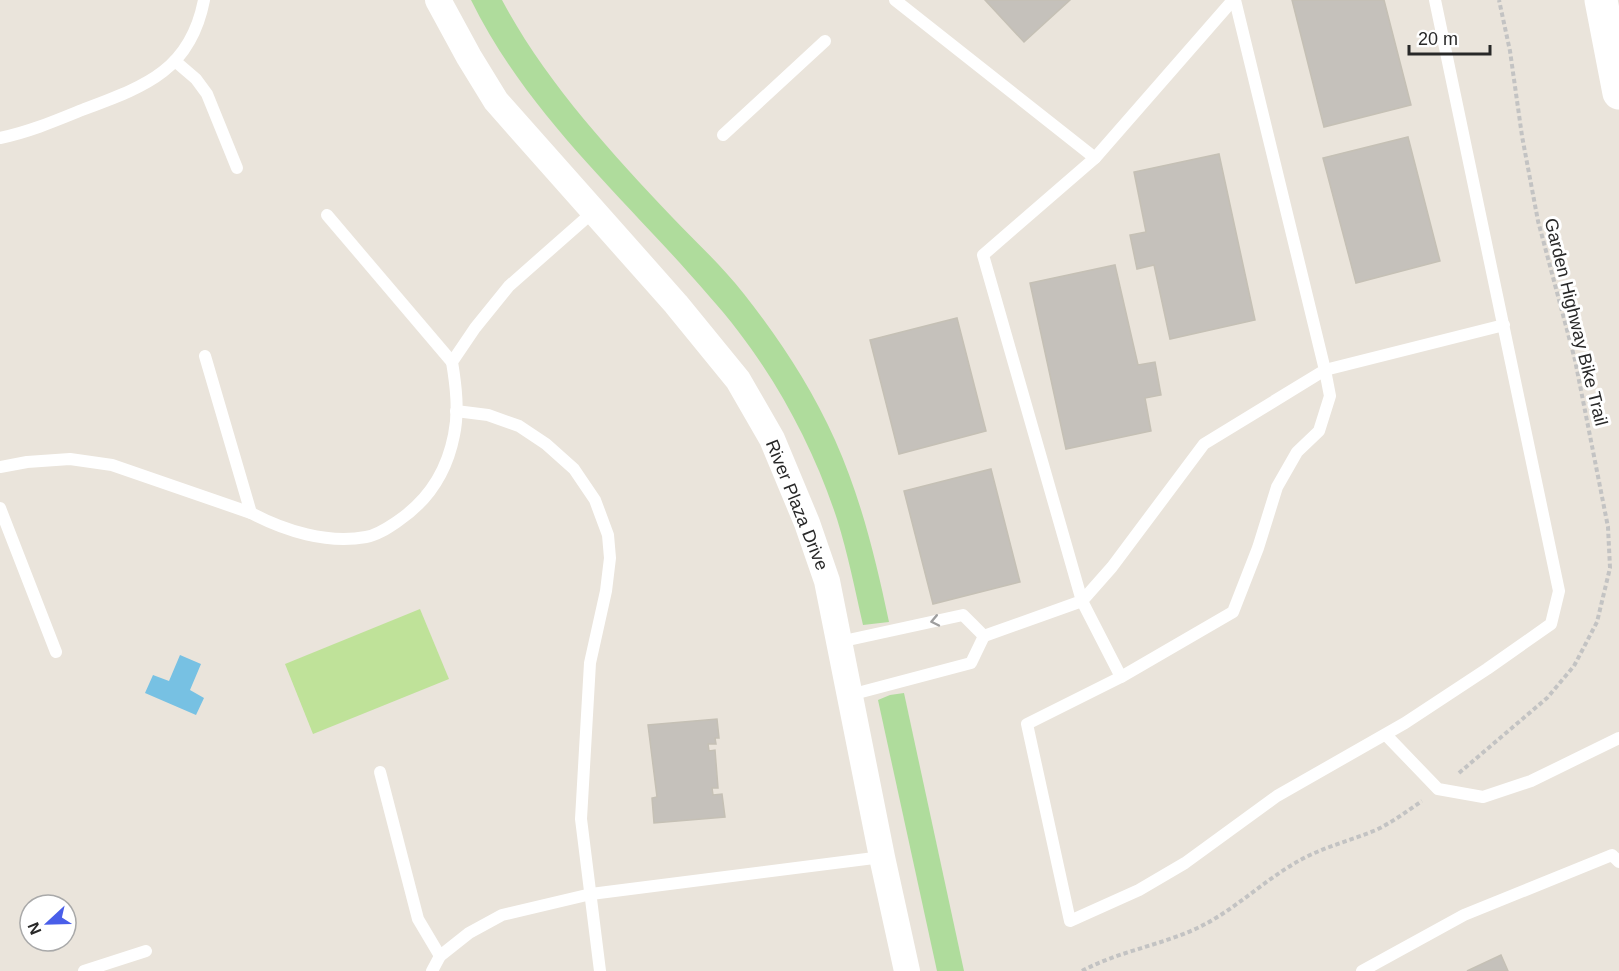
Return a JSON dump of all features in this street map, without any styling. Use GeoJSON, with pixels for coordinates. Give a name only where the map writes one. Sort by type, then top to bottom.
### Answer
{"type":"FeatureCollection","features":[{"type":"Feature","properties":{"kind":"main road"},"geometry":{"type":"LineString","coordinates":[[1601,0],[1619,93]]}},
{"type":"Feature","properties":{"kind":"street","name":"River Plaza Drive"},"geometry":{"type":"LineString","coordinates":[[438,0],[496,101],[676,304],[738,380],[772,439],[800,504],[826,581],[907,971]]}},
{"type":"Feature","properties":{"kind":"lane"},"geometry":{"type":"LineString","coordinates":[[0,138],[25,133],[138,88],[158,76],[175,61],[188,43],[202,13],[204,0]]}},
{"type":"Feature","properties":{"kind":"lane"},"geometry":{"type":"LineString","coordinates":[[895,0],[1095,158]]}},
{"type":"Feature","properties":{"kind":"lane"},"geometry":{"type":"LineString","coordinates":[[1121,677],[1082,601],[983,255],[1095,158],[1234,0]]}},
{"type":"Feature","properties":{"kind":"lane"},"geometry":{"type":"LineString","coordinates":[[1234,0],[1330,396],[1319,431],[1297,452],[1277,487],[1258,548],[1233,612],[1121,677],[1026,724],[1070,921],[1139,890],[1185,863],[1277,796],[1386,735],[1551,624],[1559,591],[1435,0]]}},
{"type":"Feature","properties":{"kind":"lane"},"geometry":{"type":"LineString","coordinates":[[723,135],[825,41]]}},
{"type":"Feature","properties":{"kind":"lane"},"geometry":{"type":"LineString","coordinates":[[175,61],[196,79],[207,94],[237,168]]}},
{"type":"Feature","properties":{"kind":"lane"},"geometry":{"type":"LineString","coordinates":[[452,362],[475,328],[509,286],[593,212]]}},
{"type":"Feature","properties":{"kind":"lane"},"geometry":{"type":"LineString","coordinates":[[0,467],[27,462],[69,459],[112,465],[251,513],[288,529],[314,536],[367,537],[387,529],[414,510],[429,494],[441,475],[455,433],[457,392],[452,362],[327,215]]}},
{"type":"Feature","properties":{"kind":"lane"},"geometry":{"type":"LineString","coordinates":[[850,695],[971,663],[984,636],[1082,601],[1113,567],[1204,444],[1325,370],[1504,325]]}},
{"type":"Feature","properties":{"kind":"lane"},"geometry":{"type":"LineString","coordinates":[[205,356],[251,513]]}},
{"type":"Feature","properties":{"kind":"lane"},"geometry":{"type":"LineString","coordinates":[[456,411],[489,415],[519,426],[546,444],[574,470],[595,500],[606,529],[610,558],[606,591],[590,663],[581,819],[600,971]]}},
{"type":"Feature","properties":{"kind":"lane"},"geometry":{"type":"LineString","coordinates":[[0,508],[56,652]]}},
{"type":"Feature","properties":{"kind":"lane"},"geometry":{"type":"LineString","coordinates":[[839,642],[963,615],[984,636]]}},
{"type":"Feature","properties":{"kind":"lane"},"geometry":{"type":"LineString","coordinates":[[1386,735],[1438,789],[1483,797],[1531,781],[1619,738]]}},
{"type":"Feature","properties":{"kind":"lane"},"geometry":{"type":"LineString","coordinates":[[380,772],[418,919],[440,957]]}},
{"type":"Feature","properties":{"kind":"lane"},"geometry":{"type":"LineString","coordinates":[[1362,971],[1464,915],[1612,855],[1619,862]]}},
{"type":"Feature","properties":{"kind":"lane"},"geometry":{"type":"LineString","coordinates":[[432,971],[440,957],[469,933],[502,915],[591,894],[882,857]]}},
{"type":"Feature","properties":{"kind":"lane"},"geometry":{"type":"LineString","coordinates":[[84,971],[146,951]]}},
{"type":"Feature","properties":{"kind":"path","name":"Garden Highway Bike Trail"},"geometry":{"type":"LineString","coordinates":[[1082,971],[1121,955],[1171,939],[1214,920],[1302,859],[1392,822],[1438,789],[1547,698],[1574,666],[1597,622],[1610,568],[1608,527],[1575,360],[1538,221],[1522,136],[1510,51],[1499,0]]}},
{"type":"Feature","properties":{"kind":"green space"},"geometry":{"type":"Polygon","coordinates":[[[471,0],[502,0],[538,59],[580,114],[648,192],[736,284],[782,346],[816,401],[853,484],[867,529],[889,622],[863,625],[841,532],[828,494],[795,421],[754,352],[709,296],[593,170],[539,106],[491,37],[471,0]]]}},
{"type":"Feature","properties":{"kind":"green space"},"geometry":{"type":"Polygon","coordinates":[[[420,609],[449,679],[313,734],[285,664],[420,609]]]}},
{"type":"Feature","properties":{"kind":"green space"},"geometry":{"type":"Polygon","coordinates":[[[904,693],[964,971],[937,971],[878,700],[904,693]]]}},
{"type":"Feature","properties":{"kind":"water"},"geometry":{"type":"Polygon","coordinates":[[[180,655],[201,664],[190,690],[204,698],[196,715],[145,693],[153,675],[169,681],[180,655]]]}},
{"type":"Feature","properties":{"kind":"building"},"geometry":{"type":"Polygon","coordinates":[[[985,0],[1070,0],[1024,42],[985,0]]]}},
{"type":"Feature","properties":{"kind":"building"},"geometry":{"type":"Polygon","coordinates":[[[1292,0],[1384,0],[1411,105],[1324,127],[1292,0]]]}},
{"type":"Feature","properties":{"kind":"building"},"geometry":{"type":"Polygon","coordinates":[[[1408,137],[1440,261],[1356,283],[1323,158],[1408,137]]]}},
{"type":"Feature","properties":{"kind":"building"},"geometry":{"type":"Polygon","coordinates":[[[1219,154],[1255,320],[1170,339],[1154,265],[1137,269],[1130,235],[1146,232],[1134,172],[1219,154]]]}},
{"type":"Feature","properties":{"kind":"building"},"geometry":{"type":"Polygon","coordinates":[[[1115,265],[1138,365],[1155,362],[1161,395],[1145,398],[1151,431],[1066,449],[1030,283],[1115,265]]]}},
{"type":"Feature","properties":{"kind":"building"},"geometry":{"type":"Polygon","coordinates":[[[957,318],[986,431],[899,454],[870,340],[957,318]]]}},
{"type":"Feature","properties":{"kind":"building"},"geometry":{"type":"Polygon","coordinates":[[[991,469],[1020,582],[933,604],[904,491],[991,469]]]}},
{"type":"Feature","properties":{"kind":"building"},"geometry":{"type":"Polygon","coordinates":[[[717,719],[719,738],[715,738],[716,744],[708,744],[709,751],[715,750],[718,788],[712,788],[713,795],[722,794],[725,817],[654,823],[652,798],[657,797],[648,725],[717,719]]]}},
{"type":"Feature","properties":{"kind":"building"},"geometry":{"type":"Polygon","coordinates":[[[1501,955],[1508,971],[1467,971],[1501,955]]]}}]}
